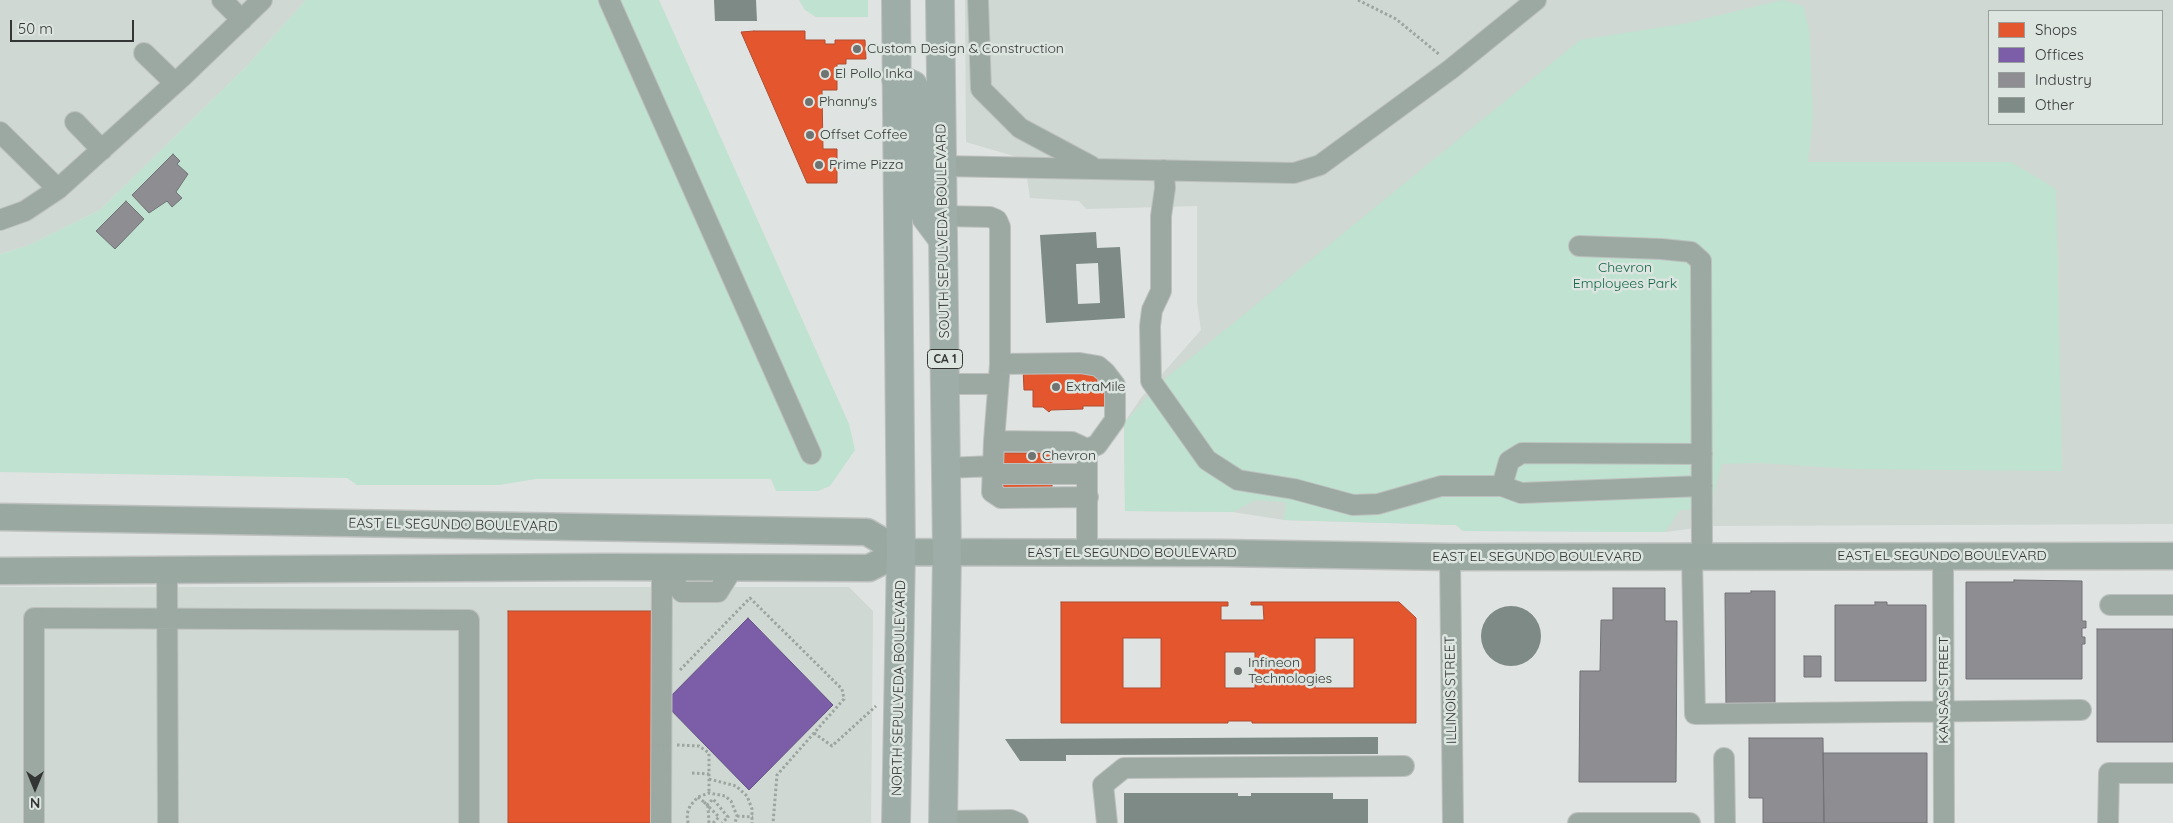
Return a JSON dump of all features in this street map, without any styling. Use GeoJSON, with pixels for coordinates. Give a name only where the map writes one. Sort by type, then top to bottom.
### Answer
{"type":"FeatureCollection","features":[{"type":"Feature","properties":{"kind":"highway"},"geometry":{"type":"LineString","coordinates":[[896,0],[901,552]]}},
{"type":"Feature","properties":{"kind":"highway","name":"SOUTH SEPULVEDA BOULEVARD"},"geometry":{"type":"LineString","coordinates":[[940,0],[947,553]]}},
{"type":"Feature","properties":{"kind":"highway"},"geometry":{"type":"LineString","coordinates":[[896,80],[904,80],[913,85],[917,93],[923,200],[926,217],[943,228]]}},
{"type":"Feature","properties":{"kind":"highway","name":"NORTH SEPULVEDA BOULEVARD"},"geometry":{"type":"LineString","coordinates":[[896,823],[901,552]]}},
{"type":"Feature","properties":{"kind":"highway","name":"CA 1"},"geometry":{"type":"LineString","coordinates":[[943,822],[947,553]]}},
{"type":"Feature","properties":{"kind":"main road","name":"EAST EL SEGUNDO BOULEVARD"},"geometry":{"type":"LineString","coordinates":[[0,517],[867,532],[901,552]]}},
{"type":"Feature","properties":{"kind":"main road","name":"EAST EL SEGUNDO BOULEVARD"},"geometry":{"type":"LineString","coordinates":[[0,571],[167,572],[869,568],[901,552],[1450,557],[2173,556]]}},
{"type":"Feature","properties":{"kind":"street"},"geometry":{"type":"LineString","coordinates":[[222,0],[242,20]]}},
{"type":"Feature","properties":{"kind":"street"},"geometry":{"type":"LineString","coordinates":[[0,220],[25,211],[58,189],[175,83],[262,0]]}},
{"type":"Feature","properties":{"kind":"street"},"geometry":{"type":"LineString","coordinates":[[609,0],[811,454]]}},
{"type":"Feature","properties":{"kind":"street"},"geometry":{"type":"LineString","coordinates":[[978,0],[981,89],[1020,128],[1086,165],[1107,170]]}},
{"type":"Feature","properties":{"kind":"street"},"geometry":{"type":"LineString","coordinates":[[942,166],[1294,173],[1320,165],[1454,67],[1536,0]]}},
{"type":"Feature","properties":{"kind":"street"},"geometry":{"type":"LineString","coordinates":[[144,54],[175,83]]}},
{"type":"Feature","properties":{"kind":"street"},"geometry":{"type":"LineString","coordinates":[[75,122],[102,150]]}},
{"type":"Feature","properties":{"kind":"street"},"geometry":{"type":"LineString","coordinates":[[0,132],[58,189]]}},
{"type":"Feature","properties":{"kind":"street"},"geometry":{"type":"LineString","coordinates":[[1164,170],[1165,188],[1161,216],[1161,291],[1152,310],[1150,326],[1151,381],[1207,460],[1238,480],[1294,489],[1353,505],[1378,504],[1441,486],[1502,486],[1521,493],[1702,486]]}},
{"type":"Feature","properties":{"kind":"street"},"geometry":{"type":"LineString","coordinates":[[943,228],[990,217],[997,220],[1000,227],[1000,364],[997,384],[992,492],[1001,498],[1088,497]]}},
{"type":"Feature","properties":{"kind":"street"},"geometry":{"type":"LineString","coordinates":[[1579,246],[1676,250],[1691,252],[1701,261],[1702,486],[1697,557],[1695,714],[1818,711],[2081,710]]}},
{"type":"Feature","properties":{"kind":"street"},"geometry":{"type":"LineString","coordinates":[[994,441],[1072,442],[1087,449],[1096,445],[1115,420],[1116,385],[1098,366],[1080,363],[1000,364]]}},
{"type":"Feature","properties":{"kind":"street"},"geometry":{"type":"LineString","coordinates":[[945,384],[997,384]]}},
{"type":"Feature","properties":{"kind":"street"},"geometry":{"type":"LineString","coordinates":[[1087,449],[1088,553]]}},
{"type":"Feature","properties":{"kind":"street"},"geometry":{"type":"LineString","coordinates":[[1502,486],[1509,461],[1522,453],[1702,454]]}},
{"type":"Feature","properties":{"kind":"street"},"geometry":{"type":"LineString","coordinates":[[946,468],[1088,474]]}},
{"type":"Feature","properties":{"kind":"street","name":"KANSAS STREET"},"geometry":{"type":"LineString","coordinates":[[1943,556],[1944,823]]}},
{"type":"Feature","properties":{"kind":"street","name":"ILLINOIS STREET"},"geometry":{"type":"LineString","coordinates":[[1450,557],[1453,823]]}},
{"type":"Feature","properties":{"kind":"street"},"geometry":{"type":"LineString","coordinates":[[661,823],[662,568]]}},
{"type":"Feature","properties":{"kind":"street"},"geometry":{"type":"LineString","coordinates":[[167,572],[168,823]]}},
{"type":"Feature","properties":{"kind":"street"},"geometry":{"type":"LineString","coordinates":[[2110,605],[2173,605]]}},
{"type":"Feature","properties":{"kind":"street"},"geometry":{"type":"LineString","coordinates":[[34,823],[34,618],[469,620],[469,823]]}},
{"type":"Feature","properties":{"kind":"street"},"geometry":{"type":"LineString","coordinates":[[1724,758],[1725,823]]}},
{"type":"Feature","properties":{"kind":"street"},"geometry":{"type":"LineString","coordinates":[[1107,823],[1103,785],[1124,768],[1404,766]]}},
{"type":"Feature","properties":{"kind":"street"},"geometry":{"type":"LineString","coordinates":[[2108,823],[2109,774],[2173,773]]}},
{"type":"Feature","properties":{"kind":"street"},"geometry":{"type":"LineString","coordinates":[[943,822],[1013,822]]}},
{"type":"Feature","properties":{"kind":"street"},"geometry":{"type":"LineString","coordinates":[[1578,823],[1690,823]]}},
{"type":"Feature","properties":{"kind":"path"},"geometry":{"type":"LineString","coordinates":[[1358,0],[1396,19],[1454,67]]}},
{"type":"Feature","properties":{"kind":"path"},"geometry":{"type":"LineString","coordinates":[[678,672],[750,598],[750,593]]}},
{"type":"Feature","properties":{"kind":"path"},"geometry":{"type":"LineString","coordinates":[[750,598],[842,689],[844,699],[777,775],[773,823]]}},
{"type":"Feature","properties":{"kind":"path"},"geometry":{"type":"LineString","coordinates":[[814,733],[832,746],[876,706]]}},
{"type":"Feature","properties":{"kind":"path"},"geometry":{"type":"LineString","coordinates":[[652,745],[699,746],[709,754],[709,793]]}},
{"type":"Feature","properties":{"kind":"path"},"geometry":{"type":"LineString","coordinates":[[692,774],[709,774]]}},
{"type":"Feature","properties":{"kind":"path"},"geometry":{"type":"LineString","coordinates":[[709,779],[736,786],[747,796],[753,817],[752,823]]}},
{"type":"Feature","properties":{"kind":"path"},"geometry":{"type":"LineString","coordinates":[[688,823],[687,814],[690,806],[698,797],[709,793],[725,796],[731,801],[737,816],[735,823]]}},
{"type":"Feature","properties":{"kind":"path"},"geometry":{"type":"LineString","coordinates":[[698,797],[708,806],[709,823]]}},
{"type":"Feature","properties":{"kind":"path"},"geometry":{"type":"LineString","coordinates":[[713,823],[719,817],[707,805],[712,799],[728,817],[722,823]]}},
{"type":"Feature","properties":{"kind":"path"},"geometry":{"type":"LineString","coordinates":[[737,816],[753,817]]}},
{"type":"Feature","properties":{"kind":"shaded area"},"geometry":{"type":"Polygon","coordinates":[[[0,0],[306,0],[245,68],[100,210],[27,246],[0,254],[0,0]]]}},
{"type":"Feature","properties":{"kind":"shaded area"},"geometry":{"type":"Polygon","coordinates":[[[965,0],[2173,0],[2173,524],[1712,526],[1665,532],[1463,531],[1456,525],[1284,520],[1233,512],[1125,511],[1124,423],[1141,398],[1201,330],[1197,302],[1197,206],[1086,209],[1079,201],[1030,198],[1024,159],[966,142],[965,0]]]}},
{"type":"Feature","properties":{"kind":"shaded area"},"geometry":{"type":"Polygon","coordinates":[[[0,587],[849,587],[873,611],[871,823],[0,823],[0,587]]]}},
{"type":"Feature","properties":{"kind":"green space"},"geometry":{"type":"Polygon","coordinates":[[[306,0],[659,0],[849,424],[855,450],[830,486],[818,491],[776,491],[771,479],[536,479],[499,485],[357,485],[347,478],[0,472],[0,254],[27,246],[100,210],[245,68],[306,0]]]}},
{"type":"Feature","properties":{"kind":"green space"},"geometry":{"type":"Polygon","coordinates":[[[799,0],[868,0],[868,17],[816,17],[805,10],[799,0]]]}},
{"type":"Feature","properties":{"kind":"green space","name":"Chevron Employees Park"},"geometry":{"type":"Polygon","coordinates":[[[1782,0],[1803,6],[1809,29],[1813,118],[1808,162],[2011,162],[2056,189],[2062,471],[1856,469],[1760,463],[1722,464],[1709,509],[1680,510],[1665,532],[1463,531],[1456,525],[1284,520],[1286,502],[1255,500],[1233,512],[1125,511],[1124,423],[1160,383],[1580,40],[1688,23],[1782,0]]]}},
{"type":"Feature","properties":{"kind":"building: Shops"},"geometry":{"type":"Polygon","coordinates":[[[805,31],[805,40],[825,40],[825,44],[835,44],[835,40],[865,40],[866,59],[846,59],[846,64],[837,64],[837,90],[822,90],[823,149],[837,149],[837,183],[807,183],[741,32],[805,31]]]}},
{"type":"Feature","properties":{"kind":"building: Shops"},"geometry":{"type":"Polygon","coordinates":[[[1023,367],[1097,374],[1097,386],[1108,386],[1108,406],[1083,406],[1083,409],[1051,410],[1049,412],[1043,407],[1033,407],[1033,390],[1024,390],[1023,367]]]}},
{"type":"Feature","properties":{"kind":"building: Shops"},"geometry":{"type":"Polygon","coordinates":[[[1000,453],[1052,453],[1052,492],[1000,492],[1000,453]]]}},
{"type":"Feature","properties":{"kind":"building: Shops"},"geometry":{"type":"Polygon","coordinates":[[[1061,602],[1228,602],[1228,606],[1221,606],[1221,620],[1264,620],[1263,605],[1251,605],[1251,602],[1399,602],[1416,618],[1416,723],[1252,723],[1252,721],[1228,721],[1228,723],[1061,723],[1061,602]],[[1123,638],[1123,688],[1161,688],[1161,638],[1123,638]],[[1315,638],[1315,688],[1354,688],[1354,638],[1315,638]],[[1225,652],[1225,688],[1255,688],[1255,652],[1225,652]]]}},
{"type":"Feature","properties":{"kind":"building: Shops"},"geometry":{"type":"Polygon","coordinates":[[[508,611],[652,611],[652,823],[508,823],[508,611]]]}},
{"type":"Feature","properties":{"kind":"building: Offices"},"geometry":{"type":"Polygon","coordinates":[[[748,618],[833,705],[749,790],[664,703],[748,618]]]}},
{"type":"Feature","properties":{"kind":"building: Industry"},"geometry":{"type":"Polygon","coordinates":[[[173,154],[180,161],[177,164],[188,174],[176,192],[182,198],[172,207],[167,201],[149,213],[132,195],[173,154]]]}},
{"type":"Feature","properties":{"kind":"building: Industry"},"geometry":{"type":"Polygon","coordinates":[[[126,201],[144,219],[115,249],[96,231],[126,201]]]}},
{"type":"Feature","properties":{"kind":"building: Industry"},"geometry":{"type":"Polygon","coordinates":[[[2014,580],[2082,581],[2082,621],[2086,621],[2086,628],[2082,628],[2082,637],[2085,637],[2085,644],[2082,644],[2082,679],[1966,679],[1966,582],[2014,582],[2014,580]]]}},
{"type":"Feature","properties":{"kind":"building: Industry"},"geometry":{"type":"Polygon","coordinates":[[[1613,588],[1665,588],[1665,621],[1677,621],[1676,782],[1579,782],[1580,671],[1600,671],[1601,620],[1613,620],[1613,588]]]}},
{"type":"Feature","properties":{"kind":"building: Industry"},"geometry":{"type":"Polygon","coordinates":[[[1751,591],[1775,591],[1775,708],[1726,708],[1725,593],[1751,593],[1751,591]]]}},
{"type":"Feature","properties":{"kind":"building: Industry"},"geometry":{"type":"Polygon","coordinates":[[[1875,602],[1887,602],[1887,605],[1926,605],[1926,681],[1835,681],[1835,605],[1875,605],[1875,602]]]}},
{"type":"Feature","properties":{"kind":"building: Industry"},"geometry":{"type":"Polygon","coordinates":[[[2097,629],[2173,629],[2173,742],[2097,742],[2097,629]]]}},
{"type":"Feature","properties":{"kind":"building: Industry"},"geometry":{"type":"Polygon","coordinates":[[[1804,656],[1821,656],[1821,677],[1804,677],[1804,656]]]}},
{"type":"Feature","properties":{"kind":"building: Industry"},"geometry":{"type":"Polygon","coordinates":[[[1749,738],[1823,738],[1824,823],[1763,823],[1763,798],[1749,798],[1749,738]]]}},
{"type":"Feature","properties":{"kind":"building: Industry"},"geometry":{"type":"Polygon","coordinates":[[[1823,753],[1927,753],[1927,823],[1824,823],[1823,753]]]}},
{"type":"Feature","properties":{"kind":"building: Other"},"geometry":{"type":"Polygon","coordinates":[[[714,0],[756,0],[757,21],[715,21],[714,0]]]}},
{"type":"Feature","properties":{"kind":"building: Other"},"geometry":{"type":"Polygon","coordinates":[[[1096,232],[1097,248],[1120,247],[1125,318],[1046,323],[1040,235],[1096,232]],[[1098,263],[1076,264],[1078,304],[1100,303],[1098,263]]]}},
{"type":"Feature","properties":{"kind":"building: Other"},"geometry":{"type":"Polygon","coordinates":[[[1505,606],[1517,606],[1528,611],[1536,619],[1541,630],[1539,648],[1528,661],[1517,666],[1505,666],[1494,661],[1486,653],[1481,642],[1481,630],[1486,619],[1494,611],[1505,606]]]}},
{"type":"Feature","properties":{"kind":"building: Other"},"geometry":{"type":"Polygon","coordinates":[[[1378,737],[1378,754],[1066,755],[1066,761],[1020,761],[1005,739],[1378,737]]]}},
{"type":"Feature","properties":{"kind":"building: Other"},"geometry":{"type":"Polygon","coordinates":[[[1124,793],[1238,793],[1238,796],[1251,796],[1251,793],[1333,793],[1333,799],[1368,799],[1368,823],[1124,823],[1124,793]]]}},
{"type":"Feature","properties":{"kind":"place","name":"Custom Design & Construction"},"geometry":{"type":"Point","coordinates":[857,49]}},
{"type":"Feature","properties":{"kind":"place","name":"El Pollo Inka"},"geometry":{"type":"Point","coordinates":[825,74]}},
{"type":"Feature","properties":{"kind":"place","name":"Phanny's"},"geometry":{"type":"Point","coordinates":[809,102]}},
{"type":"Feature","properties":{"kind":"place","name":"Offset Coffee"},"geometry":{"type":"Point","coordinates":[810,135]}},
{"type":"Feature","properties":{"kind":"place","name":"Prime Pizza"},"geometry":{"type":"Point","coordinates":[819,165]}},
{"type":"Feature","properties":{"kind":"place","name":"ExtraMile"},"geometry":{"type":"Point","coordinates":[1056,387]}},
{"type":"Feature","properties":{"kind":"place","name":"Chevron"},"geometry":{"type":"Point","coordinates":[1032,456]}},
{"type":"Feature","properties":{"kind":"place","name":"Infineon Technologies"},"geometry":{"type":"Point","coordinates":[1238,671]}}]}
